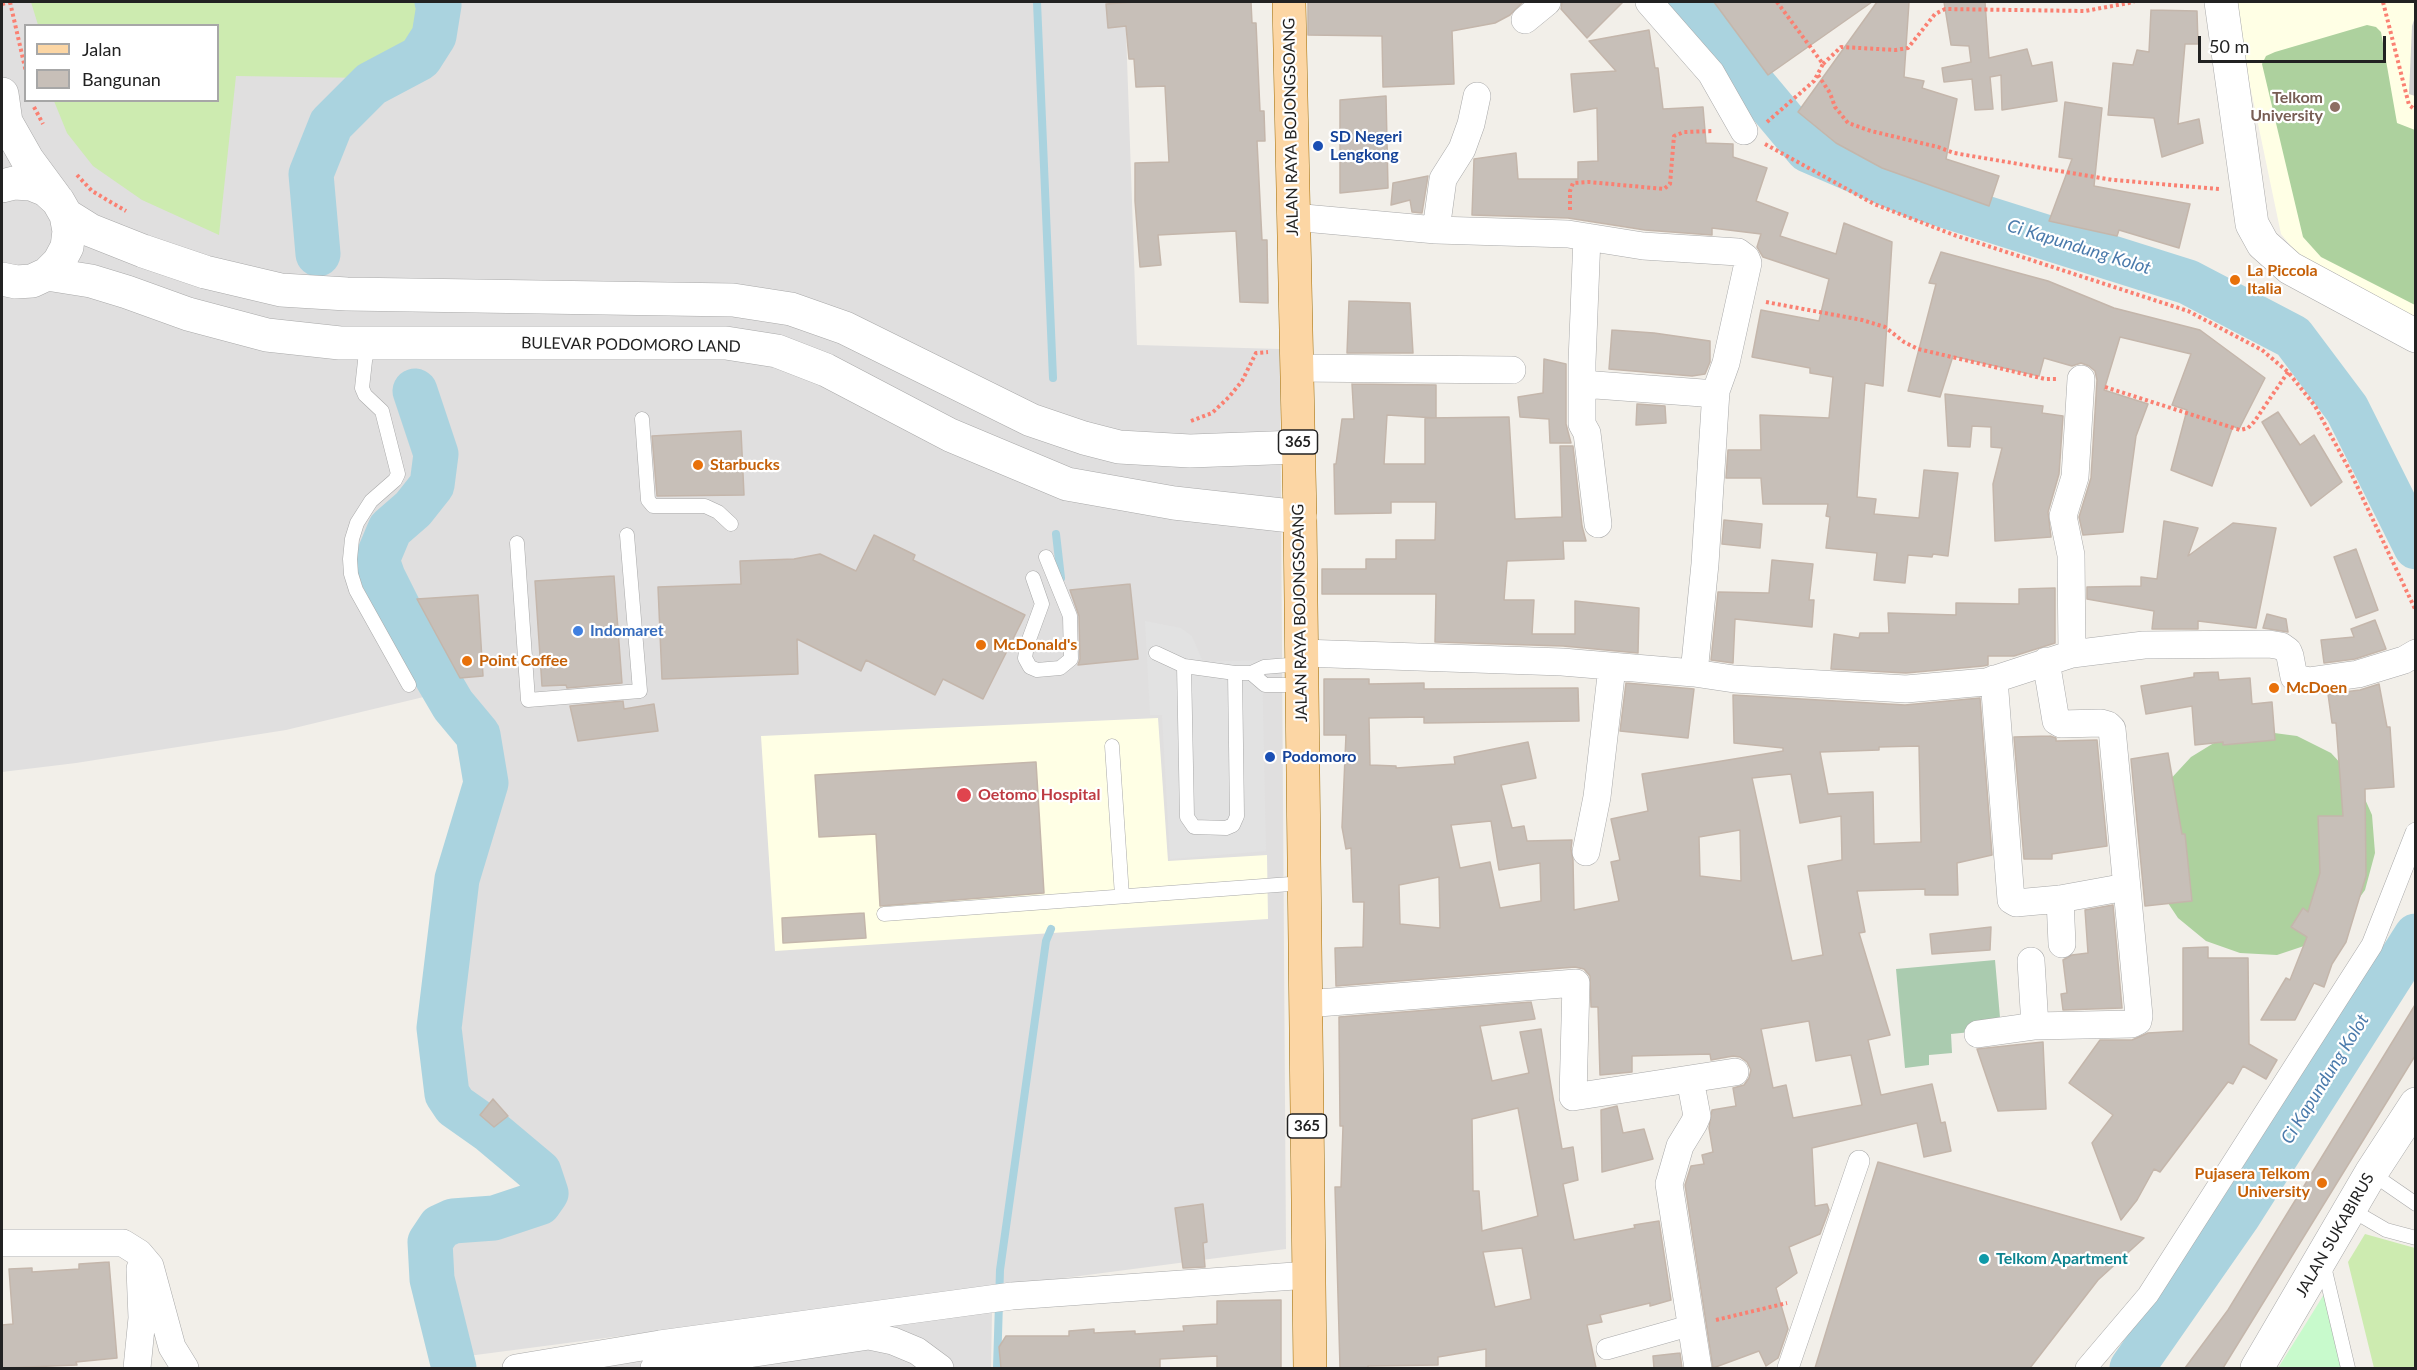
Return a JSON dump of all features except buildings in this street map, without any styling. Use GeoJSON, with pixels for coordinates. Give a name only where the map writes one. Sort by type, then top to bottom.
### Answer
{"type":"FeatureCollection","features":[{"type":"Feature","properties":{"kind":"main road","name":"JALAN RAYA BOJONGSOANG"},"geometry":{"type":"LineString","coordinates":[[1289,2],[1300,517],[1310,1368]]}},
{"type":"Feature","properties":{"kind":"street"},"geometry":{"type":"LineString","coordinates":[[1525,20],[1547,2]]}},
{"type":"Feature","properties":{"kind":"street"},"geometry":{"type":"LineString","coordinates":[[1649,2],[1755,127]]}},
{"type":"Feature","properties":{"kind":"street"},"geometry":{"type":"LineString","coordinates":[[2221,2],[2252,224],[2263,244],[2290,268],[2415,336]]}},
{"type":"Feature","properties":{"kind":"street"},"geometry":{"type":"LineString","coordinates":[[1436,230],[1443,178],[1462,149],[1471,124],[1477,96]]}},
{"type":"Feature","properties":{"kind":"street"},"geometry":{"type":"LineString","coordinates":[[2,294],[59,262],[67,247],[69,231],[62,208],[27,159],[3,118]]}},
{"type":"Feature","properties":{"kind":"street"},"geometry":{"type":"LineString","coordinates":[[2,186],[14,183],[31,184],[46,190],[62,208],[90,230],[205,272],[281,290],[347,294],[733,300],[791,309],[845,328],[1031,420],[1084,438],[1119,447],[1190,451],[1298,447]]}},
{"type":"Feature","properties":{"kind":"street"},"geometry":{"type":"LineString","coordinates":[[1293,217],[1436,230],[1578,236],[1643,246],[1738,252],[1746,258],[1748,263],[1726,363],[1716,394],[1706,564],[1694,673]]}},
{"type":"Feature","properties":{"kind":"street"},"geometry":{"type":"LineString","coordinates":[[1578,236],[1582,424],[1587,433],[1598,524]]}},
{"type":"Feature","properties":{"kind":"street"},"geometry":{"type":"LineString","coordinates":[[127,292],[119,275],[118,262],[124,255],[143,251]]}},
{"type":"Feature","properties":{"kind":"street","name":"BULEVAR PODOMORO LAND"},"geometry":{"type":"LineString","coordinates":[[27,278],[64,275],[127,292],[188,314],[267,335],[340,343],[726,343],[777,351],[826,370],[950,435],[1000,458],[1067,484],[1174,503],[1300,517]]}},
{"type":"Feature","properties":{"kind":"street"},"geometry":{"type":"LineString","coordinates":[[437,343],[440,296]]}},
{"type":"Feature","properties":{"kind":"street"},"geometry":{"type":"LineString","coordinates":[[1296,368],[1512,370]]}},
{"type":"Feature","properties":{"kind":"street"},"geometry":{"type":"LineString","coordinates":[[2072,654],[2071,555],[2064,516],[2075,477],[2081,379]]}},
{"type":"Feature","properties":{"kind":"street"},"geometry":{"type":"LineString","coordinates":[[1582,384],[1716,394]]}},
{"type":"Feature","properties":{"kind":"street"},"geometry":{"type":"LineString","coordinates":[[1113,493],[1130,489],[1138,483],[1139,475],[1134,460],[1119,447]]}},
{"type":"Feature","properties":{"kind":"street"},"geometry":{"type":"LineString","coordinates":[[1301,668],[1562,662],[1694,673],[1734,679],[1906,689],[1947,687],[1994,679],[2072,654],[2144,645],[2269,644],[2281,646],[2288,651],[2294,677],[2308,681],[2358,674],[2415,658]]}},
{"type":"Feature","properties":{"kind":"street"},"geometry":{"type":"LineString","coordinates":[[1978,1034],[2035,1026],[2132,1024],[2138,1021],[2139,1016],[2112,729],[2101,723],[2061,724],[2056,721],[2046,661]]}},
{"type":"Feature","properties":{"kind":"street"},"geometry":{"type":"LineString","coordinates":[[1586,852],[1597,797],[1612,667]]}},
{"type":"Feature","properties":{"kind":"street"},"geometry":{"type":"LineString","coordinates":[[1994,679],[2011,900],[2016,903],[2126,887]]}},
{"type":"Feature","properties":{"kind":"street"},"geometry":{"type":"LineString","coordinates":[[2086,1368],[2148,1295],[2372,945],[2415,833]]}},
{"type":"Feature","properties":{"kind":"street"},"geometry":{"type":"LineString","coordinates":[[2060,898],[2062,944]]}},
{"type":"Feature","properties":{"kind":"street"},"geometry":{"type":"LineString","coordinates":[[2031,961],[2035,1026]]}},
{"type":"Feature","properties":{"kind":"street"},"geometry":{"type":"LineString","coordinates":[[1305,1004],[1575,983],[1574,1097],[1735,1072]]}},
{"type":"Feature","properties":{"kind":"street"},"geometry":{"type":"LineString","coordinates":[[1690,1079],[1696,1116],[1680,1146],[1669,1184],[1698,1368]]}},
{"type":"Feature","properties":{"kind":"street","name":"JALAN SUKABIRUS"},"geometry":{"type":"LineString","coordinates":[[2257,1368],[2371,1173],[2415,1104]]}},
{"type":"Feature","properties":{"kind":"street"},"geometry":{"type":"LineString","coordinates":[[1788,1368],[1859,1161]]}},
{"type":"Feature","properties":{"kind":"street"},"geometry":{"type":"LineString","coordinates":[[2,1243],[123,1243],[139,1253],[150,1266],[172,1347],[185,1368]]}},
{"type":"Feature","properties":{"kind":"street"},"geometry":{"type":"LineString","coordinates":[[137,1368],[142,1318],[139,1253]]}},
{"type":"Feature","properties":{"kind":"street"},"geometry":{"type":"LineString","coordinates":[[516,1368],[660,1344],[1002,1297],[1309,1275]]}},
{"type":"Feature","properties":{"kind":"street"},"geometry":{"type":"LineString","coordinates":[[1607,1349],[1692,1325]]}},
{"type":"Feature","properties":{"kind":"street"},"geometry":{"type":"LineString","coordinates":[[670,1367],[869,1336],[893,1341],[917,1351],[940,1368]]}},
{"type":"Feature","properties":{"kind":"lane"},"geometry":{"type":"LineString","coordinates":[[367,343],[362,388],[365,395],[382,411],[398,474],[395,480],[371,501],[357,523],[351,549],[351,574],[356,590],[409,685]]}},
{"type":"Feature","properties":{"kind":"lane"},"geometry":{"type":"LineString","coordinates":[[642,419],[648,500],[653,506],[705,506],[718,512],[731,524]]}},
{"type":"Feature","properties":{"kind":"lane"},"geometry":{"type":"LineString","coordinates":[[517,543],[528,700],[640,691],[627,535]]}},
{"type":"Feature","properties":{"kind":"lane"},"geometry":{"type":"LineString","coordinates":[[1033,578],[1042,604],[1026,645],[1024,658],[1030,667],[1037,670],[1060,668],[1071,659],[1070,616],[1046,556]]}},
{"type":"Feature","properties":{"kind":"lane"},"geometry":{"type":"LineString","coordinates":[[1156,653],[1184,666],[1235,673],[1251,673],[1264,667],[1301,668]]}},
{"type":"Feature","properties":{"kind":"lane"},"geometry":{"type":"LineString","coordinates":[[1184,666],[1187,818],[1194,827],[1226,828],[1233,825],[1237,816],[1235,673]]}},
{"type":"Feature","properties":{"kind":"lane"},"geometry":{"type":"LineString","coordinates":[[1251,673],[1265,685],[1301,668]]}},
{"type":"Feature","properties":{"kind":"lane"},"geometry":{"type":"LineString","coordinates":[[1112,747],[1122,896]]}},
{"type":"Feature","properties":{"kind":"lane"},"geometry":{"type":"LineString","coordinates":[[884,914],[1304,883]]}},
{"type":"Feature","properties":{"kind":"lane"},"geometry":{"type":"LineString","coordinates":[[2371,1173],[2415,1204]]}},
{"type":"Feature","properties":{"kind":"lane"},"geometry":{"type":"LineString","coordinates":[[2350,1209],[2386,1230],[2415,1238]]}},
{"type":"Feature","properties":{"kind":"lane"},"geometry":{"type":"LineString","coordinates":[[2322,1257],[2348,1368]]}},
{"type":"Feature","properties":{"kind":"path"},"geometry":{"type":"LineString","coordinates":[[2,4],[10,2],[24,63]]}},
{"type":"Feature","properties":{"kind":"path"},"geometry":{"type":"LineString","coordinates":[[1777,2],[1823,64]]}},
{"type":"Feature","properties":{"kind":"path"},"geometry":{"type":"LineString","coordinates":[[1578,236],[1570,191],[1573,183],[1589,182],[1664,189],[1670,184],[1674,136],[1755,127],[1794,100],[1818,75],[1823,64],[1841,47],[1896,50],[1908,48],[1935,14],[1945,9],[2085,11],[2134,2]]}},
{"type":"Feature","properties":{"kind":"path"},"geometry":{"type":"LineString","coordinates":[[2383,2],[2406,95],[2409,105],[2415,110]]}},
{"type":"Feature","properties":{"kind":"path"},"geometry":{"type":"LineString","coordinates":[[1818,75],[1830,93],[1835,107],[1848,123],[1954,153],[2113,180],[2248,192]]}},
{"type":"Feature","properties":{"kind":"path"},"geometry":{"type":"LineString","coordinates":[[1755,127],[1755,139],[1874,204],[1954,235],[2188,311],[2262,350],[2288,372],[2315,406],[2349,469],[2415,611]]}},
{"type":"Feature","properties":{"kind":"path"},"geometry":{"type":"LineString","coordinates":[[1740,297],[1862,320],[1885,327],[1904,342],[1918,349],[2045,379],[2081,379],[2240,430],[2248,428],[2254,422],[2288,372]]}},
{"type":"Feature","properties":{"kind":"path"},"geometry":{"type":"LineString","coordinates":[[1692,1325],[1811,1298]]}},
{"type":"Feature","properties":{"kind":"shaded area"},"geometry":{"type":"Polygon","coordinates":[[[2,2],[1125,2],[1137,345],[1280,349],[1286,1249],[445,1359],[434,1229],[457,1211],[525,1203],[550,1183],[550,1165],[500,1122],[453,1087],[442,1068],[447,882],[481,770],[457,689],[286,730],[76,763],[2,772],[2,2]]]}},
{"type":"Feature","properties":{"kind":"shaded area","name":"Telkom University"},"geometry":{"type":"Polygon","coordinates":[[[2238,2],[2415,2],[2415,323],[2305,263],[2281,234],[2237,23],[2238,2]]]}},
{"type":"Feature","properties":{"kind":"shaded area"},"geometry":{"type":"Polygon","coordinates":[[[2415,17],[2416,96],[2409,94],[2412,26],[2415,17]]]}},
{"type":"Feature","properties":{"kind":"shaded area"},"geometry":{"type":"Polygon","coordinates":[[[1145,621],[1181,628],[1192,636],[1203,662],[1262,660],[1266,851],[1170,859],[1162,715],[1150,715],[1145,621]]]}},
{"type":"Feature","properties":{"kind":"shaded area","name":"Oetomo Hospital"},"geometry":{"type":"Polygon","coordinates":[[[1158,718],[1168,861],[1267,855],[1268,919],[775,951],[761,736],[1158,718]]]}},
{"type":"Feature","properties":{"kind":"shaded area"},"geometry":{"type":"Polygon","coordinates":[[[1995,960],[2001,1029],[1951,1034],[1952,1053],[1929,1055],[1929,1065],[1905,1068],[1896,969],[1995,960]]]}},
{"type":"Feature","properties":{"kind":"shaded area"},"geometry":{"type":"Polygon","coordinates":[[[992,1312],[991,1368],[570,1368],[992,1312]]]}},
{"type":"Feature","properties":{"kind":"green space"},"geometry":{"type":"Polygon","coordinates":[[[31,2],[427,2],[432,19],[423,39],[395,64],[367,78],[236,76],[219,235],[142,200],[93,166],[67,133],[54,102],[219,102],[219,24],[38,24],[31,2]]]}},
{"type":"Feature","properties":{"kind":"green space","name":"Telkom University"},"geometry":{"type":"Polygon","coordinates":[[[2367,25],[2376,27],[2381,32],[2397,123],[2415,130],[2415,305],[2321,257],[2303,237],[2262,64],[2266,56],[2275,52],[2367,25]]]}},
{"type":"Feature","properties":{"kind":"green space"},"geometry":{"type":"Polygon","coordinates":[[[2259,731],[2297,736],[2331,753],[2357,781],[2372,815],[2375,853],[2365,890],[2343,921],[2313,943],[2277,955],[2240,953],[2206,941],[2178,918],[2158,888],[2166,784],[2191,757],[2222,738],[2259,731]]]}},
{"type":"Feature","properties":{"kind":"green space"},"geometry":{"type":"Polygon","coordinates":[[[2365,1234],[2415,1248],[2415,1368],[2374,1368],[2348,1262],[2365,1234]]]}},
{"type":"Feature","properties":{"kind":"green space"},"geometry":{"type":"Polygon","coordinates":[[[2326,1291],[2345,1368],[2278,1368],[2305,1325],[2326,1291]]]}},
{"type":"Feature","properties":{"kind":"waterway"},"geometry":{"type":"LineString","coordinates":[[318,254],[311,174],[331,124],[371,84],[420,58],[434,36],[439,5],[437,2]]}},
{"type":"Feature","properties":{"kind":"waterway"},"geometry":{"type":"LineString","coordinates":[[1037,2],[1053,378]]}},
{"type":"Feature","properties":{"kind":"waterway","name":"Ci Kapundung Kolot"},"geometry":{"type":"LineString","coordinates":[[1690,2],[1732,59],[1808,150],[1915,196],[2188,282],[2293,337],[2347,409],[2416,547]]}},
{"type":"Feature","properties":{"kind":"waterway"},"geometry":{"type":"LineString","coordinates":[[415,391],[436,454],[432,485],[413,509],[390,529],[377,560],[412,635],[453,705],[478,735],[486,783],[457,879],[439,1028],[447,1094],[455,1106],[489,1130],[539,1172],[546,1193],[539,1203],[494,1218],[453,1221],[440,1227],[430,1242],[432,1279],[454,1368]]}},
{"type":"Feature","properties":{"kind":"waterway"},"geometry":{"type":"LineString","coordinates":[[1056,534],[1061,578]]}},
{"type":"Feature","properties":{"kind":"waterway"},"geometry":{"type":"LineString","coordinates":[[997,1368],[1000,1270],[1046,941],[1051,929]]}},
{"type":"Feature","properties":{"kind":"waterway","name":"Ci Kapundung Kolot"},"geometry":{"type":"LineString","coordinates":[[2132,1368],[2238,1216],[2416,936]]}},
{"type":"Feature","properties":{"kind":"place","name":"Telkom University"},"geometry":{"type":"Point","coordinates":[2335,107]}},
{"type":"Feature","properties":{"kind":"place","name":"SD Negeri Lengkong"},"geometry":{"type":"Point","coordinates":[1318,146]}},
{"type":"Feature","properties":{"kind":"place","name":"La Piccola Italia"},"geometry":{"type":"Point","coordinates":[2235,280]}},
{"type":"Feature","properties":{"kind":"place","name":"Starbucks"},"geometry":{"type":"Point","coordinates":[698,465]}},
{"type":"Feature","properties":{"kind":"place","name":"Indomaret"},"geometry":{"type":"Point","coordinates":[578,631]}},
{"type":"Feature","properties":{"kind":"place","name":"McDonald's"},"geometry":{"type":"Point","coordinates":[981,645]}},
{"type":"Feature","properties":{"kind":"place","name":"Point Coffee"},"geometry":{"type":"Point","coordinates":[467,661]}},
{"type":"Feature","properties":{"kind":"place","name":"McDoen"},"geometry":{"type":"Point","coordinates":[2274,688]}},
{"type":"Feature","properties":{"kind":"place","name":"Podomoro"},"geometry":{"type":"Point","coordinates":[1270,757]}},
{"type":"Feature","properties":{"kind":"place","name":"Oetomo Hospital"},"geometry":{"type":"Point","coordinates":[964,795]}},
{"type":"Feature","properties":{"kind":"place","name":"Pujasera Telkom University"},"geometry":{"type":"Point","coordinates":[2322,1183]}},
{"type":"Feature","properties":{"kind":"place","name":"Telkom Apartment"},"geometry":{"type":"Point","coordinates":[1984,1259]}}]}
